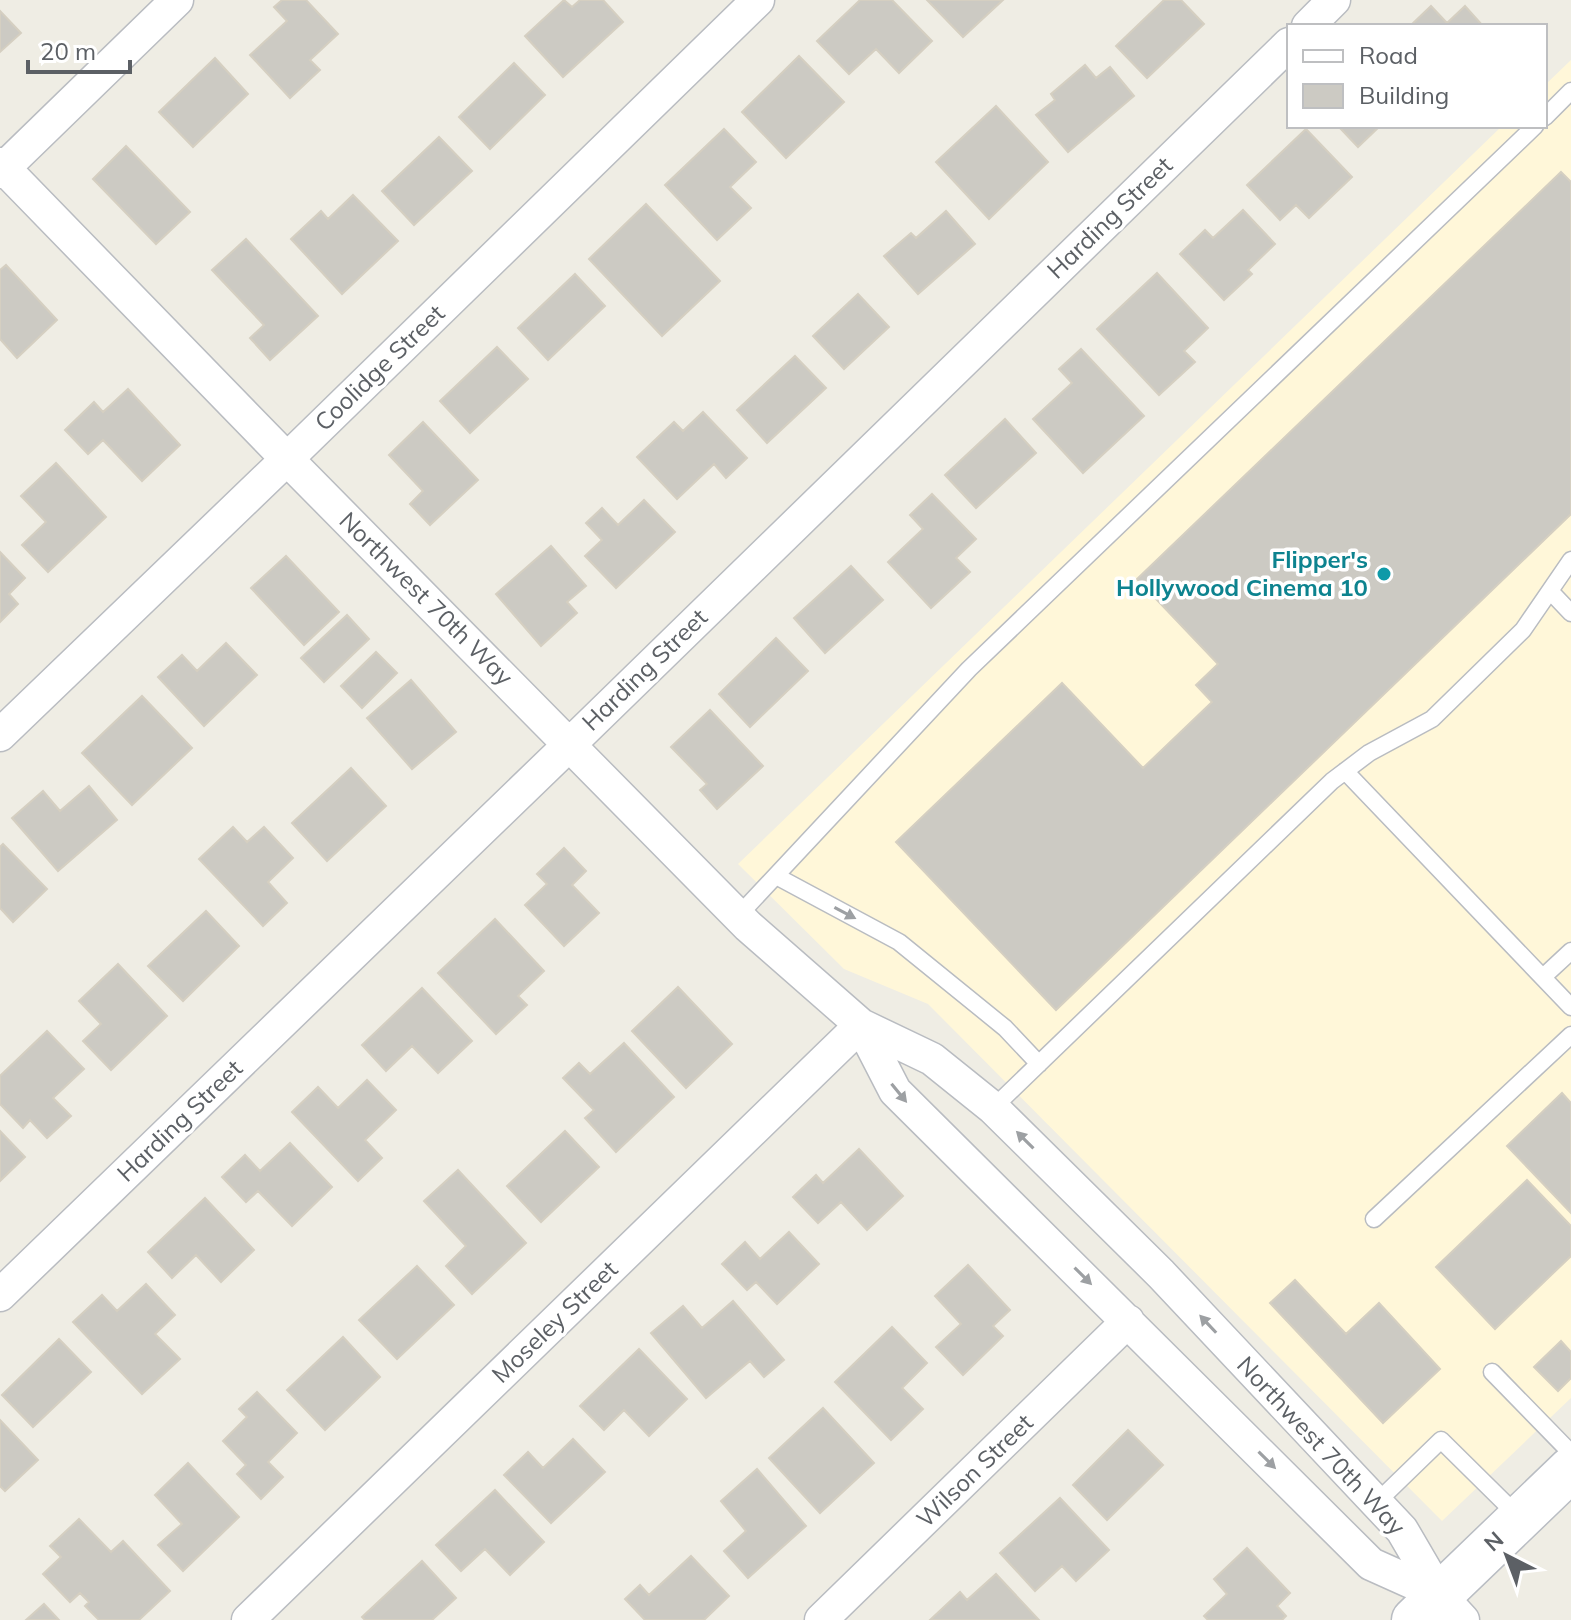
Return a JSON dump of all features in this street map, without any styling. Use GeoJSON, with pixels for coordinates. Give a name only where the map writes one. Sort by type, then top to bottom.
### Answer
{"type":"FeatureCollection","features":[{"type":"Feature","properties":{"kind":"street"},"geometry":{"type":"LineString","coordinates":[[1,168],[177,0]]}},
{"type":"Feature","properties":{"kind":"street","name":"Coolidge Street"},"geometry":{"type":"LineString","coordinates":[[0,735],[758,0]]}},
{"type":"Feature","properties":{"kind":"street"},"geometry":{"type":"LineString","coordinates":[[1310,24],[1334,0]]}},
{"type":"Feature","properties":{"kind":"street","name":"Harding Street"},"geometry":{"type":"LineString","coordinates":[[0,1295],[1287,46]]}},
{"type":"Feature","properties":{"kind":"street","name":"Northwest 70th Way"},"geometry":{"type":"LineString","coordinates":[[1,168],[738,916],[861,1025],[932,1059],[993,1108],[1161,1274],[1402,1530],[1439,1612]]}},
{"type":"Feature","properties":{"kind":"street","name":"Northwest 70th Way"},"geometry":{"type":"LineString","coordinates":[[861,1025],[895,1091],[1371,1564],[1439,1612]]}},
{"type":"Feature","properties":{"kind":"street","name":"Moseley Street"},"geometry":{"type":"LineString","coordinates":[[248,1620],[861,1025]]}},
{"type":"Feature","properties":{"kind":"street","name":"Wilson Street"},"geometry":{"type":"LineString","coordinates":[[821,1620],[1128,1321]]}},
{"type":"Feature","properties":{"kind":"street"},"geometry":{"type":"LineString","coordinates":[[1439,1612],[1520,1518],[1571,1469]]}},
{"type":"Feature","properties":{"kind":"lane"},"geometry":{"type":"LineString","coordinates":[[1547,115],[1571,91]]}},
{"type":"Feature","properties":{"kind":"lane"},"geometry":{"type":"LineString","coordinates":[[738,916],[969,669],[1533,128]]}},
{"type":"Feature","properties":{"kind":"lane"},"geometry":{"type":"LineString","coordinates":[[993,1108],[1332,781],[1369,753],[1432,719],[1523,630],[1571,560]]}},
{"type":"Feature","properties":{"kind":"lane"},"geometry":{"type":"LineString","coordinates":[[1551,592],[1571,613]]}},
{"type":"Feature","properties":{"kind":"lane"},"geometry":{"type":"LineString","coordinates":[[1345,771],[1571,1007]]}},
{"type":"Feature","properties":{"kind":"lane"},"geometry":{"type":"LineString","coordinates":[[776,876],[899,942],[1005,1028],[1039,1064]]}},
{"type":"Feature","properties":{"kind":"lane"},"geometry":{"type":"LineString","coordinates":[[1543,977],[1571,951]]}},
{"type":"Feature","properties":{"kind":"lane"},"geometry":{"type":"LineString","coordinates":[[1374,1219],[1571,1035]]}},
{"type":"Feature","properties":{"kind":"lane"},"geometry":{"type":"LineString","coordinates":[[1492,1372],[1571,1453]]}},
{"type":"Feature","properties":{"kind":"lane"},"geometry":{"type":"LineString","coordinates":[[1376,1503],[1441,1440],[1520,1518]]}},
{"type":"Feature","properties":{"kind":"shaded area"},"geometry":{"type":"Polygon","coordinates":[[[1571,60],[1571,1398],[1442,1521],[928,1004],[844,969],[738,864],[1500,128],[1547,128],[1547,83],[1571,60]]]}},
{"type":"Feature","properties":{"kind":"building"},"geometry":{"type":"Polygon","coordinates":[[[282,0],[306,0],[338,34],[310,60],[320,70],[290,98],[250,55],[287,21],[274,7],[282,0]]]}},
{"type":"Feature","properties":{"kind":"building"},"geometry":{"type":"Polygon","coordinates":[[[564,0],[572,7],[580,0],[603,0],[623,22],[563,77],[525,36],[564,0]]]}},
{"type":"Feature","properties":{"kind":"building"},"geometry":{"type":"Polygon","coordinates":[[[860,0],[892,0],[932,41],[899,73],[876,49],[849,74],[817,41],[860,0]]]}},
{"type":"Feature","properties":{"kind":"building"},"geometry":{"type":"Polygon","coordinates":[[[927,0],[1003,0],[963,37],[927,0]]]}},
{"type":"Feature","properties":{"kind":"building"},"geometry":{"type":"Polygon","coordinates":[[[1164,0],[1181,0],[1204,24],[1147,78],[1116,46],[1164,0]]]}},
{"type":"Feature","properties":{"kind":"building"},"geometry":{"type":"Polygon","coordinates":[[[1431,6],[1447,23],[1465,6],[1481,24],[1412,24],[1431,6]]]}},
{"type":"Feature","properties":{"kind":"building"},"geometry":{"type":"Polygon","coordinates":[[[0,11],[21,33],[0,52],[0,11]]]}},
{"type":"Feature","properties":{"kind":"building"},"geometry":{"type":"Polygon","coordinates":[[[799,56],[844,102],[786,158],[742,112],[799,56]]]}},
{"type":"Feature","properties":{"kind":"building"},"geometry":{"type":"Polygon","coordinates":[[[215,58],[248,94],[193,147],[159,112],[215,58]]]}},
{"type":"Feature","properties":{"kind":"building"},"geometry":{"type":"Polygon","coordinates":[[[514,63],[545,95],[490,149],[459,117],[514,63]]]}},
{"type":"Feature","properties":{"kind":"building"},"geometry":{"type":"Polygon","coordinates":[[[1085,65],[1096,78],[1110,67],[1134,96],[1068,152],[1036,115],[1055,100],[1051,94],[1085,65]]]}},
{"type":"Feature","properties":{"kind":"building"},"geometry":{"type":"Polygon","coordinates":[[[996,106],[1048,162],[989,219],[936,162],[996,106]]]}},
{"type":"Feature","properties":{"kind":"building"},"geometry":{"type":"Polygon","coordinates":[[[1340,128],[1378,128],[1358,147],[1340,128]]]}},
{"type":"Feature","properties":{"kind":"building"},"geometry":{"type":"Polygon","coordinates":[[[724,129],[756,162],[730,187],[751,208],[717,240],[665,185],[724,129]]]}},
{"type":"Feature","properties":{"kind":"building"},"geometry":{"type":"Polygon","coordinates":[[[1306,129],[1352,177],[1309,218],[1296,205],[1280,220],[1247,185],[1306,129]]]}},
{"type":"Feature","properties":{"kind":"building"},"geometry":{"type":"Polygon","coordinates":[[[439,137],[472,171],[414,225],[382,191],[439,137]]]}},
{"type":"Feature","properties":{"kind":"building"},"geometry":{"type":"Polygon","coordinates":[[[126,146],[190,212],[156,244],[93,179],[126,146]]]}},
{"type":"Feature","properties":{"kind":"building"},"geometry":{"type":"Polygon","coordinates":[[[1561,172],[1571,182],[1571,514],[1056,1010],[896,842],[1062,683],[1143,768],[1212,702],[1196,685],[1218,664],[1137,579],[1561,172]]]}},
{"type":"Feature","properties":{"kind":"building"},"geometry":{"type":"Polygon","coordinates":[[[353,195],[398,241],[342,294],[291,239],[321,211],[328,219],[353,195]]]}},
{"type":"Feature","properties":{"kind":"building"},"geometry":{"type":"Polygon","coordinates":[[[646,204],[720,281],[662,336],[589,259],[646,204]]]}},
{"type":"Feature","properties":{"kind":"building"},"geometry":{"type":"Polygon","coordinates":[[[1243,210],[1275,244],[1248,270],[1252,274],[1224,300],[1180,254],[1205,230],[1213,238],[1243,210]]]}},
{"type":"Feature","properties":{"kind":"building"},"geometry":{"type":"Polygon","coordinates":[[[946,211],[975,244],[918,294],[884,256],[911,233],[916,238],[946,211]]]}},
{"type":"Feature","properties":{"kind":"building"},"geometry":{"type":"Polygon","coordinates":[[[246,239],[318,316],[270,360],[250,338],[264,325],[212,270],[246,239]]]}},
{"type":"Feature","properties":{"kind":"building"},"geometry":{"type":"Polygon","coordinates":[[[6,265],[57,320],[17,358],[0,339],[0,270],[6,265]]]}},
{"type":"Feature","properties":{"kind":"building"},"geometry":{"type":"Polygon","coordinates":[[[1157,273],[1208,328],[1184,351],[1195,362],[1159,395],[1097,329],[1157,273]]]}},
{"type":"Feature","properties":{"kind":"building"},"geometry":{"type":"Polygon","coordinates":[[[575,274],[605,306],[548,360],[518,328],[575,274]]]}},
{"type":"Feature","properties":{"kind":"building"},"geometry":{"type":"Polygon","coordinates":[[[858,294],[889,327],[844,369],[813,336],[858,294]]]}},
{"type":"Feature","properties":{"kind":"building"},"geometry":{"type":"Polygon","coordinates":[[[497,347],[528,379],[470,433],[440,401],[497,347]]]}},
{"type":"Feature","properties":{"kind":"building"},"geometry":{"type":"Polygon","coordinates":[[[1081,349],[1144,416],[1083,473],[1033,419],[1072,383],[1059,369],[1081,349]]]}},
{"type":"Feature","properties":{"kind":"building"},"geometry":{"type":"Polygon","coordinates":[[[795,356],[826,388],[767,443],[737,410],[795,356]]]}},
{"type":"Feature","properties":{"kind":"building"},"geometry":{"type":"Polygon","coordinates":[[[128,389],[180,445],[142,481],[103,440],[88,454],[65,430],[94,402],[103,412],[128,389]]]}},
{"type":"Feature","properties":{"kind":"building"},"geometry":{"type":"Polygon","coordinates":[[[703,412],[747,458],[726,478],[714,464],[677,499],[637,457],[674,422],[683,431],[703,412]]]}},
{"type":"Feature","properties":{"kind":"building"},"geometry":{"type":"Polygon","coordinates":[[[1005,419],[1036,453],[976,508],[945,475],[1005,419]]]}},
{"type":"Feature","properties":{"kind":"building"},"geometry":{"type":"Polygon","coordinates":[[[423,422],[478,480],[430,525],[410,504],[423,491],[389,455],[423,422]]]}},
{"type":"Feature","properties":{"kind":"building"},"geometry":{"type":"Polygon","coordinates":[[[56,463],[106,517],[48,572],[22,545],[46,522],[21,496],[56,463]]]}},
{"type":"Feature","properties":{"kind":"building"},"geometry":{"type":"Polygon","coordinates":[[[932,494],[976,539],[956,558],[970,572],[931,608],[888,562],[923,529],[910,515],[932,494]]]}},
{"type":"Feature","properties":{"kind":"building"},"geometry":{"type":"Polygon","coordinates":[[[644,500],[675,532],[616,588],[585,556],[602,540],[586,523],[602,508],[618,525],[644,500]]]}},
{"type":"Feature","properties":{"kind":"building"},"geometry":{"type":"Polygon","coordinates":[[[551,546],[586,586],[567,602],[577,613],[541,646],[496,594],[551,546]]]}},
{"type":"Feature","properties":{"kind":"building"},"geometry":{"type":"Polygon","coordinates":[[[0,552],[25,578],[9,594],[18,604],[0,622],[0,552]]]}},
{"type":"Feature","properties":{"kind":"building"},"geometry":{"type":"Polygon","coordinates":[[[286,556],[339,612],[304,645],[251,588],[286,556]]]}},
{"type":"Feature","properties":{"kind":"building"},"geometry":{"type":"Polygon","coordinates":[[[851,566],[883,600],[825,653],[794,618],[851,566]]]}},
{"type":"Feature","properties":{"kind":"building"},"geometry":{"type":"Polygon","coordinates":[[[347,615],[369,639],[324,682],[301,658],[347,615]]]}},
{"type":"Feature","properties":{"kind":"building"},"geometry":{"type":"Polygon","coordinates":[[[776,638],[808,671],[750,727],[719,694],[776,638]]]}},
{"type":"Feature","properties":{"kind":"building"},"geometry":{"type":"Polygon","coordinates":[[[226,643],[257,675],[204,726],[158,677],[182,655],[197,671],[226,643]]]}},
{"type":"Feature","properties":{"kind":"building"},"geometry":{"type":"Polygon","coordinates":[[[376,652],[397,673],[362,708],[341,686],[376,652]]]}},
{"type":"Feature","properties":{"kind":"building"},"geometry":{"type":"Polygon","coordinates":[[[411,680],[456,732],[412,769],[367,718],[411,680]]]}},
{"type":"Feature","properties":{"kind":"building"},"geometry":{"type":"Polygon","coordinates":[[[142,696],[192,748],[132,805],[82,753],[142,696]]]}},
{"type":"Feature","properties":{"kind":"building"},"geometry":{"type":"Polygon","coordinates":[[[710,710],[763,766],[717,809],[700,790],[707,784],[671,747],[710,710]]]}},
{"type":"Feature","properties":{"kind":"building"},"geometry":{"type":"Polygon","coordinates":[[[351,768],[386,806],[327,861],[292,823],[351,768]]]}},
{"type":"Feature","properties":{"kind":"building"},"geometry":{"type":"Polygon","coordinates":[[[89,786],[117,820],[58,871],[12,818],[43,791],[60,811],[89,786]]]}},
{"type":"Feature","properties":{"kind":"building"},"geometry":{"type":"Polygon","coordinates":[[[233,827],[247,842],[264,827],[293,858],[268,882],[287,903],[263,926],[199,859],[233,827]]]}},
{"type":"Feature","properties":{"kind":"building"},"geometry":{"type":"Polygon","coordinates":[[[3,844],[47,889],[13,922],[0,908],[0,847],[3,844]]]}},
{"type":"Feature","properties":{"kind":"building"},"geometry":{"type":"Polygon","coordinates":[[[564,848],[586,871],[572,885],[599,913],[564,946],[525,905],[547,884],[537,874],[564,848]]]}},
{"type":"Feature","properties":{"kind":"building"},"geometry":{"type":"Polygon","coordinates":[[[206,911],[239,946],[183,1001],[148,966],[206,911]]]}},
{"type":"Feature","properties":{"kind":"building"},"geometry":{"type":"Polygon","coordinates":[[[495,919],[544,971],[518,996],[527,1005],[496,1034],[438,973],[495,919]]]}},
{"type":"Feature","properties":{"kind":"building"},"geometry":{"type":"Polygon","coordinates":[[[118,964],[167,1016],[111,1070],[83,1041],[101,1024],[79,1001],[118,964]]]}},
{"type":"Feature","properties":{"kind":"building"},"geometry":{"type":"Polygon","coordinates":[[[678,987],[732,1044],[686,1088],[632,1031],[678,987]]]}},
{"type":"Feature","properties":{"kind":"building"},"geometry":{"type":"Polygon","coordinates":[[[422,988],[472,1041],[438,1073],[412,1046],[386,1071],[362,1045],[422,988]]]}},
{"type":"Feature","properties":{"kind":"building"},"geometry":{"type":"Polygon","coordinates":[[[47,1031],[84,1069],[53,1098],[71,1116],[47,1138],[30,1120],[23,1128],[0,1104],[0,1076],[47,1031]]]}},
{"type":"Feature","properties":{"kind":"building"},"geometry":{"type":"Polygon","coordinates":[[[624,1043],[674,1097],[616,1152],[585,1118],[594,1110],[563,1078],[579,1063],[590,1074],[624,1043]]]}},
{"type":"Feature","properties":{"kind":"building"},"geometry":{"type":"Polygon","coordinates":[[[367,1080],[396,1110],[365,1140],[382,1158],[358,1181],[292,1112],[318,1087],[338,1108],[367,1080]]]}},
{"type":"Feature","properties":{"kind":"building"},"geometry":{"type":"Polygon","coordinates":[[[1562,1093],[1571,1103],[1571,1213],[1507,1146],[1562,1093]]]}},
{"type":"Feature","properties":{"kind":"building"},"geometry":{"type":"Polygon","coordinates":[[[0,1131],[25,1157],[0,1181],[0,1131]]]}},
{"type":"Feature","properties":{"kind":"building"},"geometry":{"type":"Polygon","coordinates":[[[565,1131],[599,1167],[541,1222],[507,1186],[565,1131]]]}},
{"type":"Feature","properties":{"kind":"building"},"geometry":{"type":"Polygon","coordinates":[[[290,1143],[332,1187],[292,1226],[258,1191],[246,1202],[222,1177],[245,1155],[260,1171],[290,1143]]]}},
{"type":"Feature","properties":{"kind":"building"},"geometry":{"type":"Polygon","coordinates":[[[859,1149],[903,1196],[867,1230],[841,1202],[818,1223],[793,1197],[816,1175],[823,1183],[859,1149]]]}},
{"type":"Feature","properties":{"kind":"building"},"geometry":{"type":"Polygon","coordinates":[[[458,1170],[526,1243],[472,1294],[446,1266],[466,1246],[424,1201],[458,1170]]]}},
{"type":"Feature","properties":{"kind":"building"},"geometry":{"type":"Polygon","coordinates":[[[1527,1180],[1571,1226],[1571,1256],[1495,1329],[1436,1267],[1527,1180]]]}},
{"type":"Feature","properties":{"kind":"building"},"geometry":{"type":"Polygon","coordinates":[[[205,1198],[254,1250],[221,1282],[196,1255],[172,1278],[148,1252],[205,1198]]]}},
{"type":"Feature","properties":{"kind":"building"},"geometry":{"type":"Polygon","coordinates":[[[789,1232],[819,1264],[777,1304],[756,1282],[747,1290],[722,1264],[745,1242],[760,1259],[789,1232]]]}},
{"type":"Feature","properties":{"kind":"building"},"geometry":{"type":"Polygon","coordinates":[[[968,1265],[1010,1310],[993,1326],[1003,1336],[963,1375],[936,1347],[961,1324],[935,1296],[968,1265]]]}},
{"type":"Feature","properties":{"kind":"building"},"geometry":{"type":"Polygon","coordinates":[[[417,1266],[454,1305],[397,1359],[359,1320],[417,1266]]]}},
{"type":"Feature","properties":{"kind":"building"},"geometry":{"type":"Polygon","coordinates":[[[1295,1280],[1346,1334],[1379,1303],[1440,1369],[1383,1423],[1270,1303],[1295,1280]]]}},
{"type":"Feature","properties":{"kind":"building"},"geometry":{"type":"Polygon","coordinates":[[[146,1284],[175,1315],[155,1334],[180,1359],[142,1394],[73,1322],[102,1295],[117,1311],[146,1284]]]}},
{"type":"Feature","properties":{"kind":"building"},"geometry":{"type":"Polygon","coordinates":[[[733,1301],[784,1360],[764,1377],[750,1361],[706,1398],[651,1333],[683,1306],[702,1328],[733,1301]]]}},
{"type":"Feature","properties":{"kind":"building"},"geometry":{"type":"Polygon","coordinates":[[[892,1327],[927,1363],[902,1388],[923,1409],[891,1440],[835,1382],[892,1327]]]}},
{"type":"Feature","properties":{"kind":"building"},"geometry":{"type":"Polygon","coordinates":[[[343,1337],[380,1377],[325,1430],[287,1390],[343,1337]]]}},
{"type":"Feature","properties":{"kind":"building"},"geometry":{"type":"Polygon","coordinates":[[[59,1339],[91,1372],[33,1427],[2,1395],[59,1339]]]}},
{"type":"Feature","properties":{"kind":"building"},"geometry":{"type":"Polygon","coordinates":[[[1561,1341],[1571,1352],[1571,1378],[1558,1391],[1534,1367],[1561,1341]]]}},
{"type":"Feature","properties":{"kind":"building"},"geometry":{"type":"Polygon","coordinates":[[[639,1349],[687,1399],[649,1436],[624,1410],[604,1430],[580,1406],[639,1349]]]}},
{"type":"Feature","properties":{"kind":"building"},"geometry":{"type":"Polygon","coordinates":[[[257,1392],[297,1433],[268,1462],[283,1477],[261,1499],[237,1474],[246,1465],[223,1441],[247,1417],[239,1409],[257,1392]]]}},
{"type":"Feature","properties":{"kind":"building"},"geometry":{"type":"Polygon","coordinates":[[[823,1408],[874,1463],[820,1513],[769,1458],[823,1408]]]}},
{"type":"Feature","properties":{"kind":"building"},"geometry":{"type":"Polygon","coordinates":[[[0,1420],[38,1460],[5,1491],[0,1486],[0,1420]]]}},
{"type":"Feature","properties":{"kind":"building"},"geometry":{"type":"Polygon","coordinates":[[[1128,1430],[1163,1465],[1107,1520],[1073,1485],[1128,1430]]]}},
{"type":"Feature","properties":{"kind":"building"},"geometry":{"type":"Polygon","coordinates":[[[573,1439],[605,1472],[551,1523],[504,1475],[528,1452],[543,1468],[573,1439]]]}},
{"type":"Feature","properties":{"kind":"building"},"geometry":{"type":"Polygon","coordinates":[[[188,1463],[239,1517],[183,1571],[158,1545],[182,1524],[155,1495],[188,1463]]]}},
{"type":"Feature","properties":{"kind":"building"},"geometry":{"type":"Polygon","coordinates":[[[757,1469],[806,1526],[748,1578],[724,1551],[746,1531],[721,1501],[757,1469]]]}},
{"type":"Feature","properties":{"kind":"building"},"geometry":{"type":"Polygon","coordinates":[[[495,1490],[544,1542],[510,1575],[485,1549],[461,1571],[436,1545],[495,1490]]]}},
{"type":"Feature","properties":{"kind":"building"},"geometry":{"type":"Polygon","coordinates":[[[1060,1498],[1109,1550],[1076,1581],[1062,1566],[1035,1591],[1000,1553],[1060,1498]]]}},
{"type":"Feature","properties":{"kind":"building"},"geometry":{"type":"Polygon","coordinates":[[[79,1519],[111,1552],[123,1541],[170,1591],[139,1620],[99,1620],[85,1606],[89,1602],[80,1593],[70,1602],[43,1574],[61,1557],[50,1546],[79,1519]]]}},
{"type":"Feature","properties":{"kind":"building"},"geometry":{"type":"Polygon","coordinates":[[[1247,1548],[1290,1593],[1277,1606],[1286,1616],[1282,1620],[1208,1620],[1204,1616],[1227,1594],[1214,1579],[1247,1548]]]}},
{"type":"Feature","properties":{"kind":"building"},"geometry":{"type":"Polygon","coordinates":[[[691,1556],[729,1596],[704,1620],[645,1620],[625,1599],[640,1585],[649,1595],[691,1556]]]}},
{"type":"Feature","properties":{"kind":"building"},"geometry":{"type":"Polygon","coordinates":[[[422,1561],[456,1598],[432,1620],[365,1620],[362,1617],[422,1561]]]}},
{"type":"Feature","properties":{"kind":"building"},"geometry":{"type":"Polygon","coordinates":[[[996,1574],[1039,1620],[930,1620],[960,1592],[967,1600],[996,1574]]]}},
{"type":"Feature","properties":{"kind":"building"},"geometry":{"type":"Polygon","coordinates":[[[44,1604],[59,1620],[26,1620],[44,1604]]]}},
{"type":"Feature","properties":{"kind":"place","name":"Flipper's Hollywood Cinema 10"},"geometry":{"type":"Point","coordinates":[1384,574]}}]}
